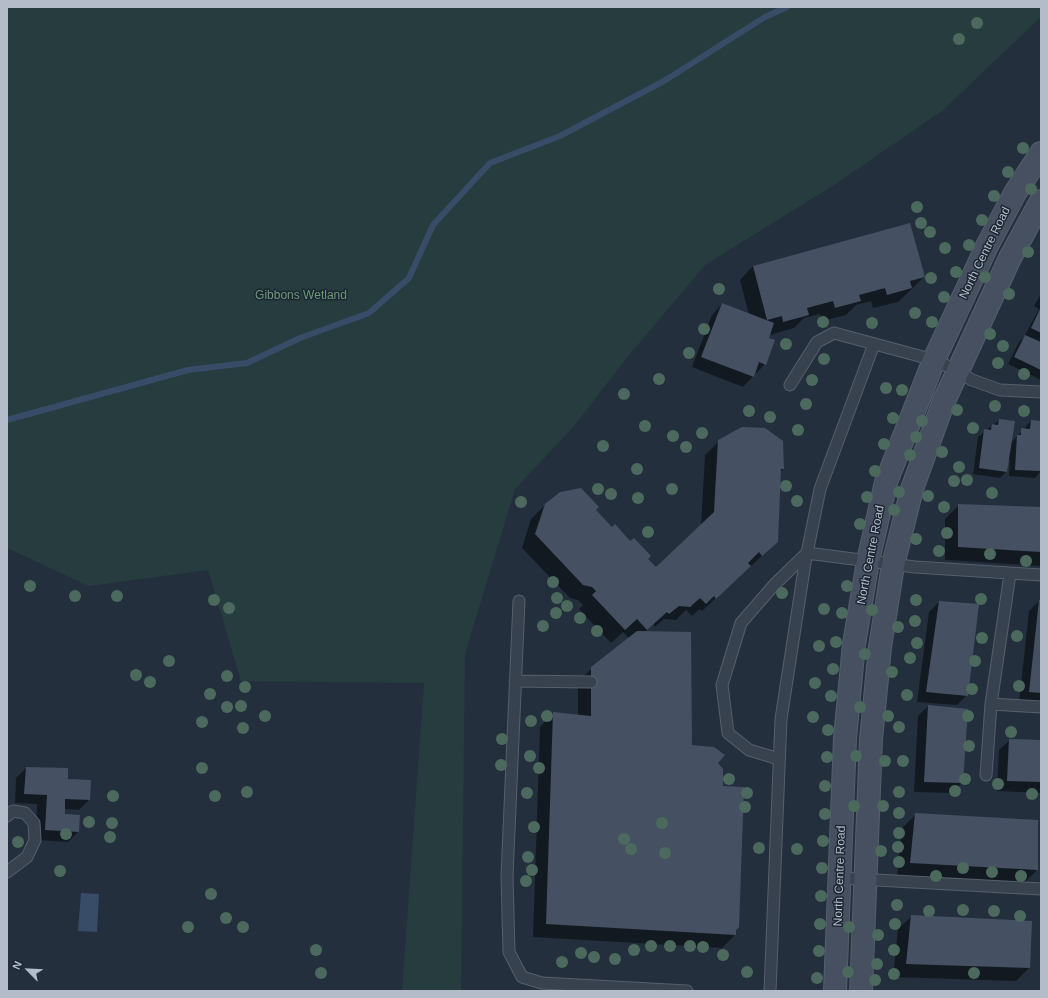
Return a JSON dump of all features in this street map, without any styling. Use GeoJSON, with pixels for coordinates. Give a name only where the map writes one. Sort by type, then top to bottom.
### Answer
{"type":"FeatureCollection","features":[{"type":"Feature","properties":{"kind":"street","name":"North Centre Road"},"geometry":{"type":"LineString","coordinates":[[835,991],[845,738],[854,644],[868,561],[886,482],[934,360],[987,246],[1015,193],[1041,153]]}},
{"type":"Feature","properties":{"kind":"street","name":"North Centre Road"},"geometry":{"type":"LineString","coordinates":[[861,991],[871,739],[880,647],[894,565],[912,490],[934,429],[958,371],[1010,258],[1041,201]]}},
{"type":"Feature","properties":{"kind":"lane"},"geometry":{"type":"LineString","coordinates":[[790,385],[817,342],[834,333],[934,360],[958,371],[972,380],[1000,390],[1041,392]]}},
{"type":"Feature","properties":{"kind":"lane"},"geometry":{"type":"LineString","coordinates":[[770,991],[781,719],[806,553],[820,488],[874,344]]}},
{"type":"Feature","properties":{"kind":"lane"},"geometry":{"type":"LineString","coordinates":[[806,553],[894,565],[1041,575]]}},
{"type":"Feature","properties":{"kind":"lane"},"geometry":{"type":"LineString","coordinates":[[779,759],[749,750],[728,733],[722,685],[741,623],[774,585],[806,553]]}},
{"type":"Feature","properties":{"kind":"lane"},"geometry":{"type":"LineString","coordinates":[[986,775],[991,704],[1010,574]]}},
{"type":"Feature","properties":{"kind":"lane"},"geometry":{"type":"LineString","coordinates":[[519,601],[507,876],[509,952],[522,977],[542,983],[687,991]]}},
{"type":"Feature","properties":{"kind":"lane"},"geometry":{"type":"LineString","coordinates":[[515,681],[591,682]]}},
{"type":"Feature","properties":{"kind":"lane"},"geometry":{"type":"LineString","coordinates":[[991,704],[1041,707]]}},
{"type":"Feature","properties":{"kind":"lane"},"geometry":{"type":"LineString","coordinates":[[7,816],[13,811],[25,813],[34,823],[35,840],[27,857],[7,872]]}},
{"type":"Feature","properties":{"kind":"lane"},"geometry":{"type":"LineString","coordinates":[[840,878],[1041,889]]}},
{"type":"Feature","properties":{"kind":"green space","name":"Gibbons Wetland"},"geometry":{"type":"Polygon","coordinates":[[[7,7],[1041,7],[1041,17],[942,111],[834,185],[705,265],[625,360],[575,425],[515,489],[465,654],[461,991],[402,991],[424,683],[241,681],[208,570],[89,586],[7,548],[7,7]]]}},
{"type":"Feature","properties":{"kind":"water"},"geometry":{"type":"Polygon","coordinates":[[[81,893],[99,894],[97,932],[78,931],[81,893]]]}},
{"type":"Feature","properties":{"kind":"building"},"geometry":{"type":"Polygon","coordinates":[[[910,223],[925,277],[910,281],[912,288],[887,295],[885,288],[859,295],[861,301],[835,308],[833,301],[807,308],[809,315],[783,322],[782,316],[767,320],[753,266],[910,223]]]}},
{"type":"Feature","properties":{"kind":"building"},"geometry":{"type":"Polygon","coordinates":[[[722,303],[774,323],[769,338],[775,340],[766,365],[759,362],[754,377],[701,357],[722,303]]]}},
{"type":"Feature","properties":{"kind":"building"},"geometry":{"type":"Polygon","coordinates":[[[1041,307],[1041,333],[1031,328],[1041,307]]]}},
{"type":"Feature","properties":{"kind":"building"},"geometry":{"type":"Polygon","coordinates":[[[1025,335],[1041,342],[1041,370],[1014,357],[1025,335]]]}},
{"type":"Feature","properties":{"kind":"building"},"geometry":{"type":"Polygon","coordinates":[[[999,419],[1015,421],[1007,472],[979,468],[984,429],[991,430],[992,424],[998,425],[999,419]]]}},
{"type":"Feature","properties":{"kind":"building"},"geometry":{"type":"Polygon","coordinates":[[[1031,420],[1041,421],[1041,471],[1015,470],[1017,435],[1021,435],[1021,428],[1030,429],[1031,420]]]}},
{"type":"Feature","properties":{"kind":"building"},"geometry":{"type":"Polygon","coordinates":[[[742,427],[765,428],[783,441],[784,469],[781,469],[778,542],[762,556],[759,552],[748,563],[751,566],[716,599],[714,596],[706,604],[700,598],[690,607],[679,606],[669,614],[667,612],[647,630],[637,619],[625,630],[592,595],[596,591],[592,587],[583,585],[535,534],[545,504],[560,492],[581,488],[599,507],[596,510],[612,527],[615,524],[630,541],[634,538],[651,556],[648,559],[656,567],[714,512],[718,440],[742,427]]]}},
{"type":"Feature","properties":{"kind":"building"},"geometry":{"type":"Polygon","coordinates":[[[958,504],[1041,507],[1041,552],[958,547],[958,504]]]}},
{"type":"Feature","properties":{"kind":"building"},"geometry":{"type":"Polygon","coordinates":[[[1039,600],[1041,600],[1041,693],[1029,692],[1039,600]]]}},
{"type":"Feature","properties":{"kind":"building"},"geometry":{"type":"Polygon","coordinates":[[[939,601],[979,604],[968,696],[926,692],[939,601]]]}},
{"type":"Feature","properties":{"kind":"building"},"geometry":{"type":"Polygon","coordinates":[[[637,631],[691,632],[692,745],[714,747],[725,755],[718,763],[723,769],[723,786],[744,787],[739,927],[736,930],[736,935],[546,924],[553,712],[591,716],[591,667],[637,631]]]}},
{"type":"Feature","properties":{"kind":"building"},"geometry":{"type":"Polygon","coordinates":[[[928,705],[968,709],[963,783],[924,782],[928,705]]]}},
{"type":"Feature","properties":{"kind":"building"},"geometry":{"type":"Polygon","coordinates":[[[1009,739],[1041,740],[1041,782],[1007,781],[1009,739]]]}},
{"type":"Feature","properties":{"kind":"building"},"geometry":{"type":"Polygon","coordinates":[[[26,767],[68,768],[68,779],[91,780],[90,800],[65,799],[65,814],[80,815],[79,832],[45,830],[47,795],[24,794],[26,767]]]}},
{"type":"Feature","properties":{"kind":"building"},"geometry":{"type":"Polygon","coordinates":[[[915,813],[1038,820],[1038,870],[910,863],[915,813]]]}},
{"type":"Feature","properties":{"kind":"building"},"geometry":{"type":"Polygon","coordinates":[[[911,915],[1032,921],[1030,968],[906,964],[911,915]]]}},
{"type":"Feature","properties":{"kind":"waterway"},"geometry":{"type":"LineString","coordinates":[[7,420],[188,370],[247,363],[300,338],[369,313],[409,278],[433,225],[490,163],[560,136],[664,81],[765,17],[787,7]]}}]}
